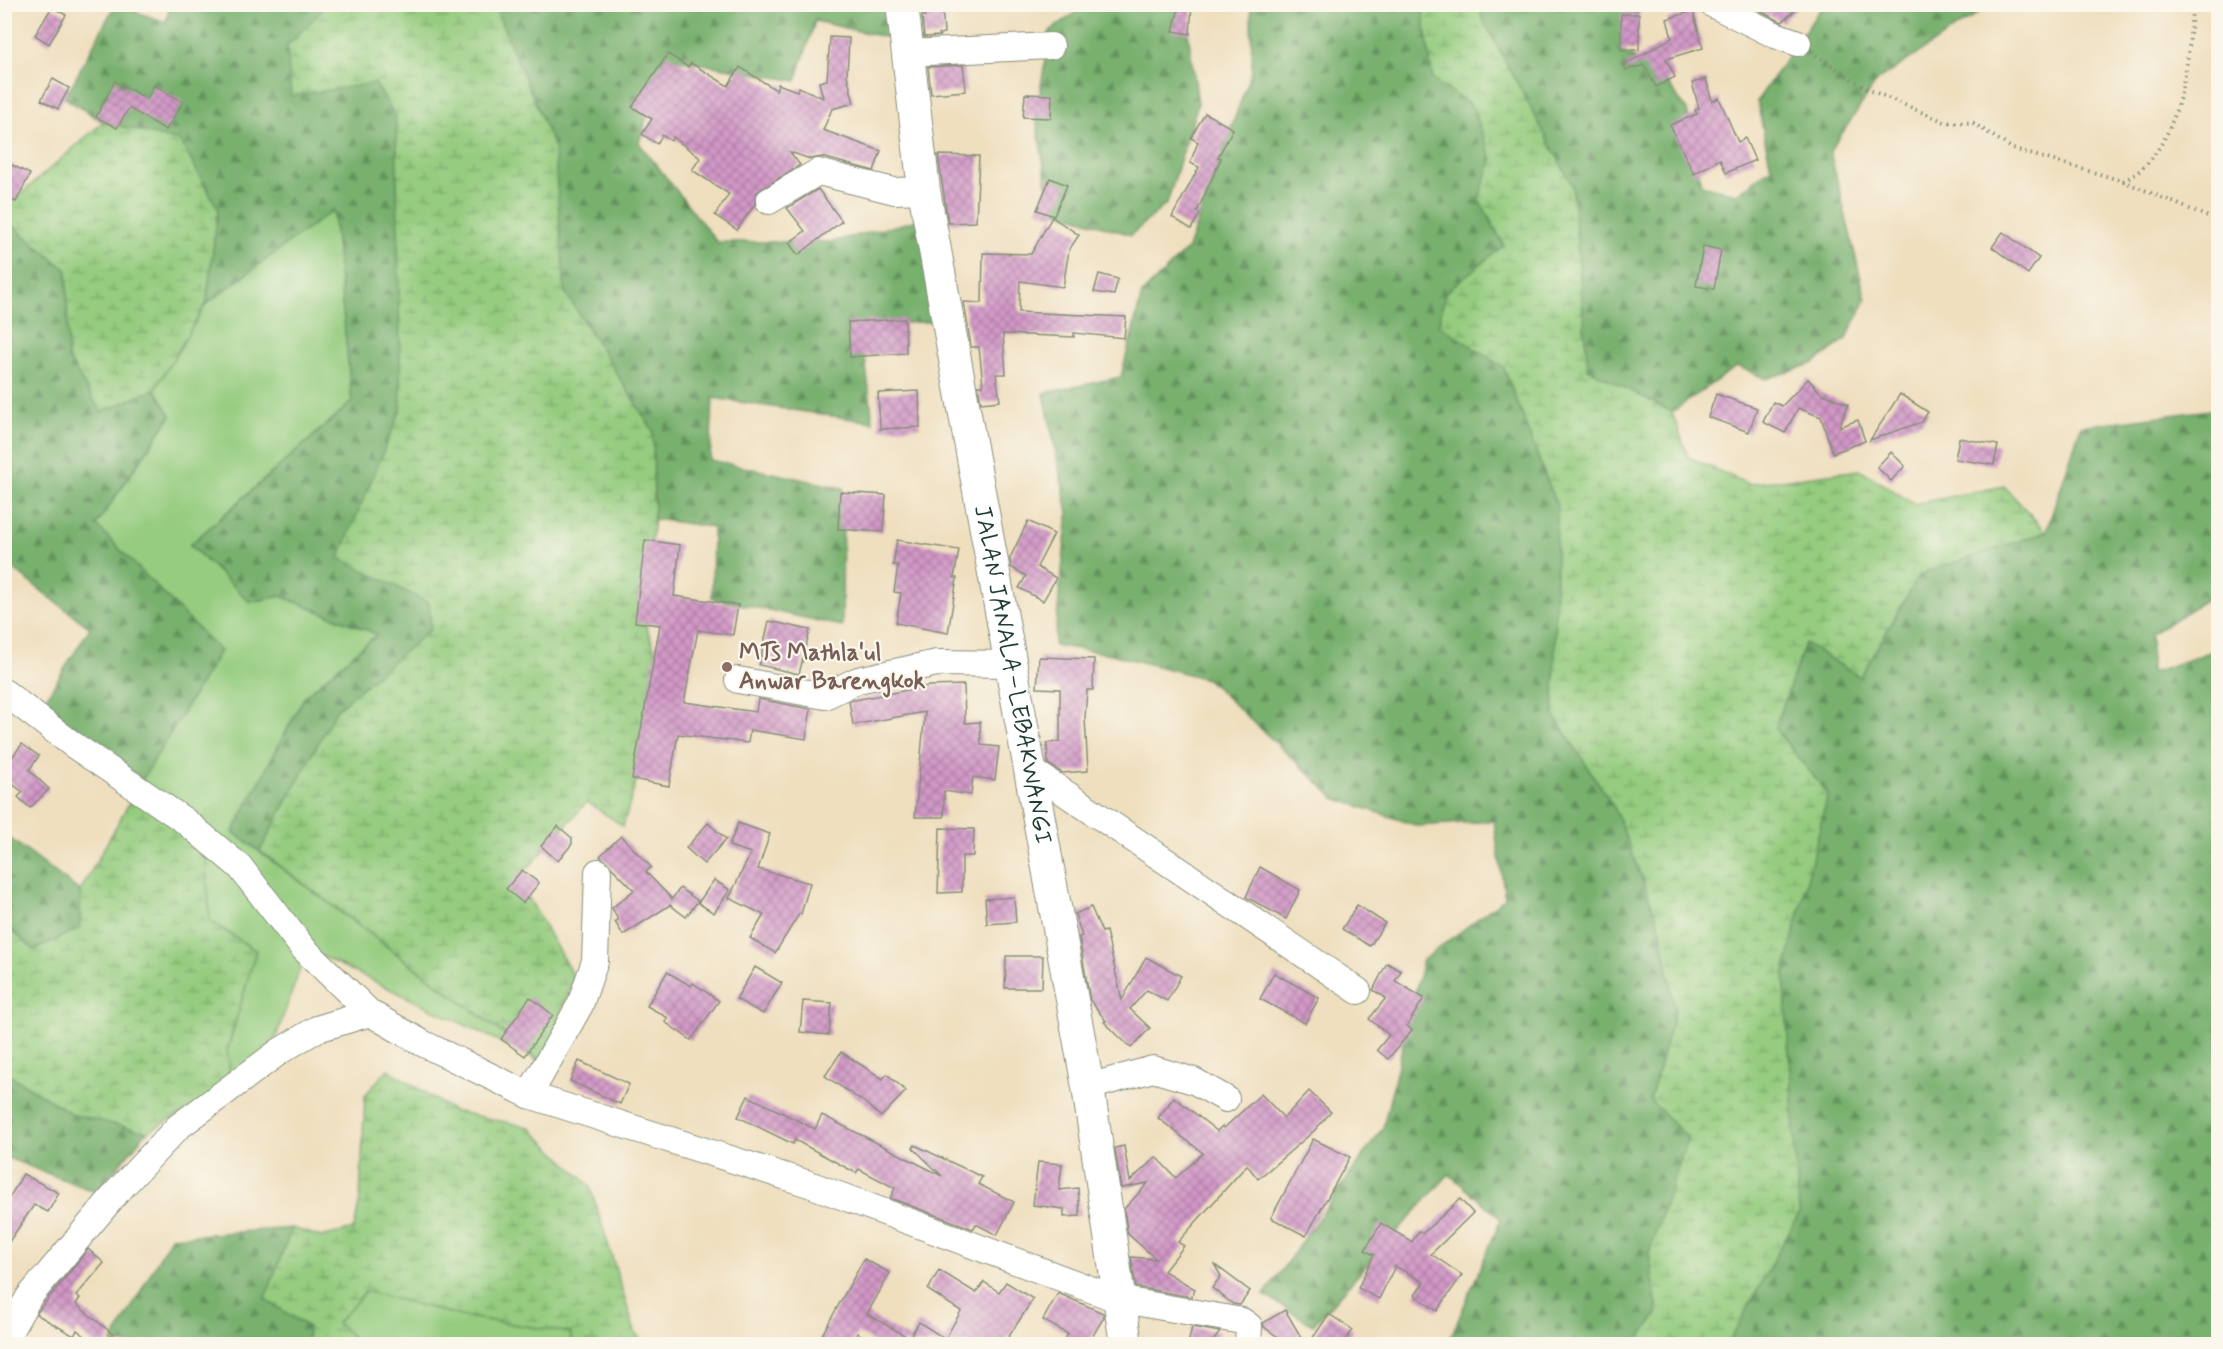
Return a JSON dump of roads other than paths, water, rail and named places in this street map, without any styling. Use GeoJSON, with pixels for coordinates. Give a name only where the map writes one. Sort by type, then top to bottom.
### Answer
{"type":"FeatureCollection","features":[{"type":"Feature","properties":{"kind":"main road","name":"JALAN JANALA–LEBAKWANGI"},"geometry":{"type":"LineString","coordinates":[[902,4],[924,190],[1088,1087],[1117,1299],[1126,1344]]}},
{"type":"Feature","properties":{"kind":"street"},"geometry":{"type":"LineString","coordinates":[[1712,4],[1775,35],[1798,43]]}},
{"type":"Feature","properties":{"kind":"street"},"geometry":{"type":"LineString","coordinates":[[909,53],[1051,46]]}},
{"type":"Feature","properties":{"kind":"street"},"geometry":{"type":"LineString","coordinates":[[769,201],[818,172],[894,190],[924,190]]}},
{"type":"Feature","properties":{"kind":"street"},"geometry":{"type":"LineString","coordinates":[[738,680],[825,696],[858,680],[937,663],[1010,664]]}},
{"type":"Feature","properties":{"kind":"street"},"geometry":{"type":"LineString","coordinates":[[4,692],[72,744],[185,821],[240,867],[303,948],[370,1013],[422,1044],[529,1095],[809,1184],[1117,1299],[1242,1321],[1249,1326],[1248,1344]]}},
{"type":"Feature","properties":{"kind":"street"},"geometry":{"type":"LineString","coordinates":[[1028,768],[1358,991]]}},
{"type":"Feature","properties":{"kind":"street"},"geometry":{"type":"LineString","coordinates":[[529,1095],[580,1005],[595,961],[598,872]]}},
{"type":"Feature","properties":{"kind":"street"},"geometry":{"type":"LineString","coordinates":[[4,1341],[28,1297],[117,1192],[178,1127],[280,1051],[317,1029],[370,1013]]}},
{"type":"Feature","properties":{"kind":"street"},"geometry":{"type":"LineString","coordinates":[[1088,1087],[1153,1069],[1162,1069],[1194,1081],[1226,1099]]}},
{"type":"Feature","properties":{"kind":"place","name":"MTs Mathla'ul Anwar Barengkok"},"geometry":{"type":"Point","coordinates":[727,667]}}]}
